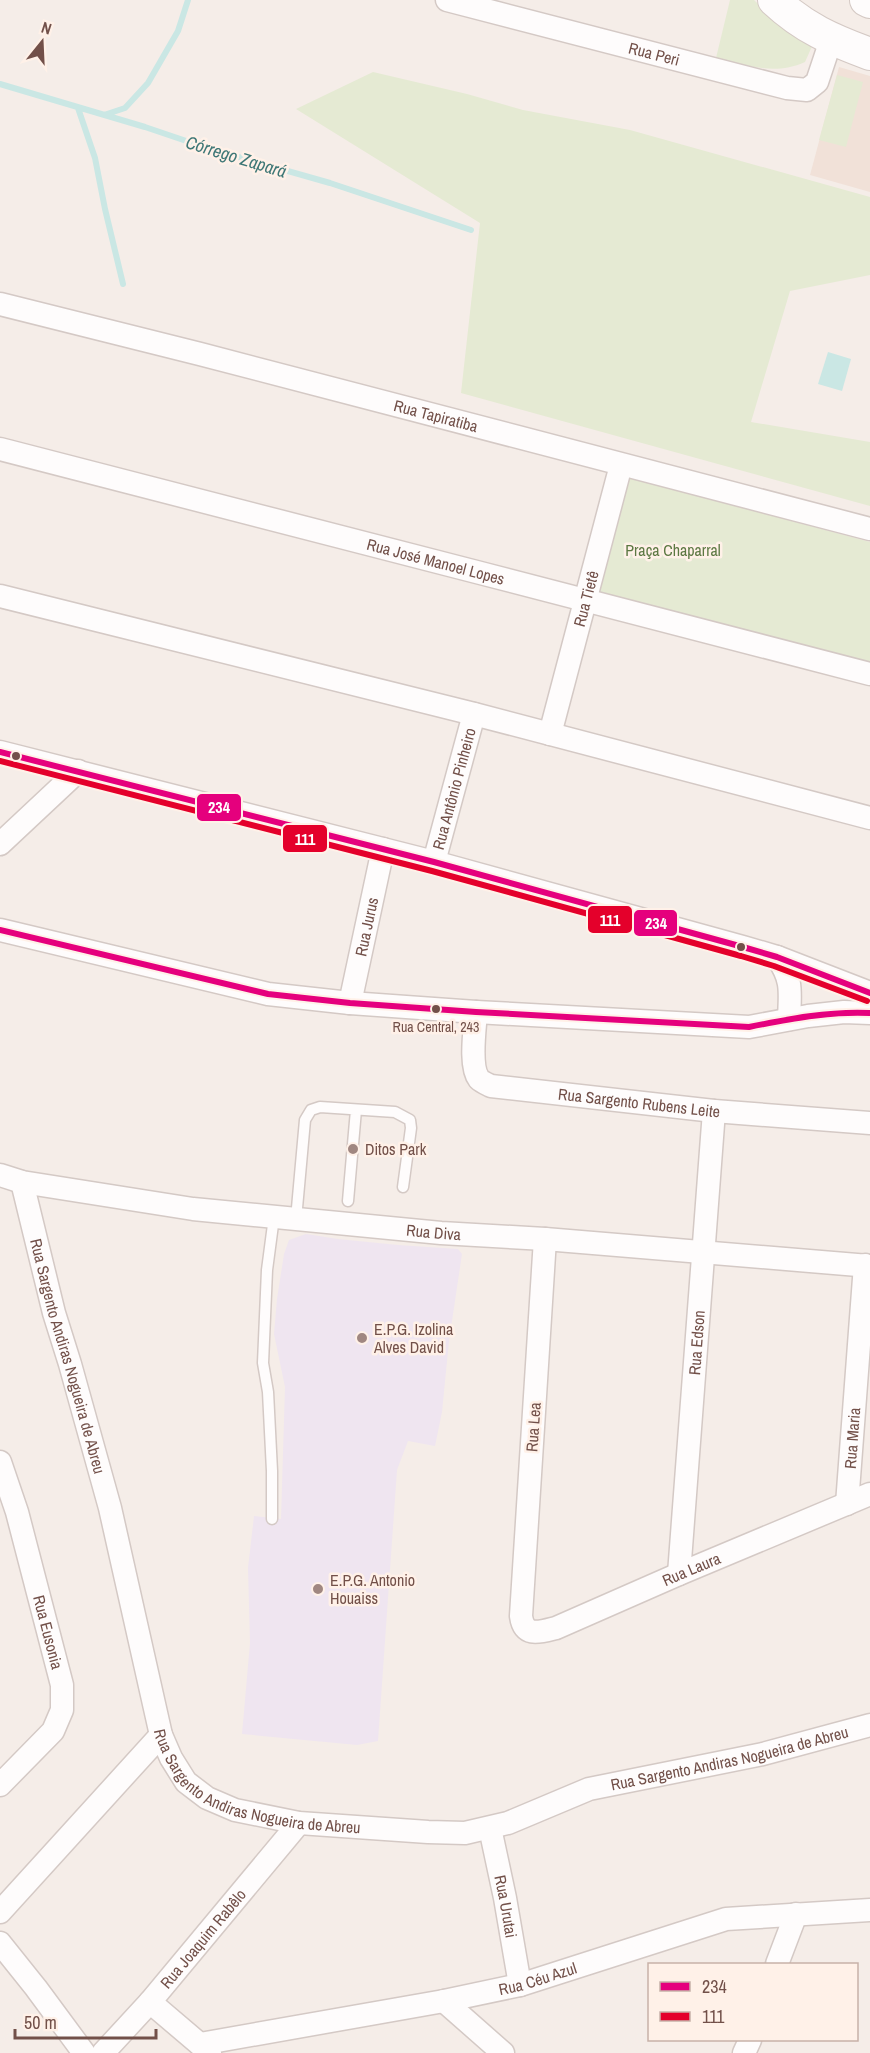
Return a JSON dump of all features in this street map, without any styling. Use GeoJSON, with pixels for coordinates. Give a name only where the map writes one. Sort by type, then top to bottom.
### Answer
{"type":"FeatureCollection","features":[{"type":"Feature","properties":{"kind":"main road"},"geometry":{"type":"LineString","coordinates":[[774,0],[788,13],[831,40],[870,54]]}},
{"type":"Feature","properties":{"kind":"street","name":"Rua Peri"},"geometry":{"type":"LineString","coordinates":[[447,0],[787,88],[807,90],[817,82],[831,40]]}},
{"type":"Feature","properties":{"kind":"street","name":"Rua Tapiratiba"},"geometry":{"type":"LineString","coordinates":[[0,304],[870,529]]}},
{"type":"Feature","properties":{"kind":"street","name":"Rua José Manoel Lopes"},"geometry":{"type":"LineString","coordinates":[[0,449],[870,674]]}},
{"type":"Feature","properties":{"kind":"street","name":"Rua Tietê"},"geometry":{"type":"LineString","coordinates":[[550,734],[621,465]]}},
{"type":"Feature","properties":{"kind":"street"},"geometry":{"type":"LineString","coordinates":[[0,596],[474,714],[870,818]]}},
{"type":"Feature","properties":{"kind":"street","name":"Rua Antônio Pinheiro"},"geometry":{"type":"LineString","coordinates":[[434,862],[474,714]]}},
{"type":"Feature","properties":{"kind":"street"},"geometry":{"type":"LineString","coordinates":[[0,752],[434,862],[777,957],[870,993]]}},
{"type":"Feature","properties":{"kind":"street"},"geometry":{"type":"LineString","coordinates":[[0,844],[78,771]]}},
{"type":"Feature","properties":{"kind":"street","name":"Rua Jurus"},"geometry":{"type":"LineString","coordinates":[[350,1004],[383,849]]}},
{"type":"Feature","properties":{"kind":"street"},"geometry":{"type":"LineString","coordinates":[[0,930],[268,994],[350,1004],[749,1027],[844,1012],[870,1013]]}},
{"type":"Feature","properties":{"kind":"street"},"geometry":{"type":"LineString","coordinates":[[777,957],[788,972],[791,988],[789,1019]]}},
{"type":"Feature","properties":{"kind":"street","name":"Rua Sargento Rubens Leite"},"geometry":{"type":"LineString","coordinates":[[476,1012],[475,1072],[480,1081],[491,1086],[714,1111],[870,1123]]}},
{"type":"Feature","properties":{"kind":"street","name":"Rua Edson"},"geometry":{"type":"LineString","coordinates":[[679,1574],[714,1111]]}},
{"type":"Feature","properties":{"kind":"street","name":"Rua Diva"},"geometry":{"type":"LineString","coordinates":[[0,1175],[22,1182],[193,1209],[441,1233],[868,1265]]}},
{"type":"Feature","properties":{"kind":"street","name":"Rua Sargento Andiras Nogueira de Abreu"},"geometry":{"type":"LineString","coordinates":[[22,1182],[54,1313],[110,1508],[161,1735],[171,1758],[186,1782],[207,1798],[235,1810],[299,1823],[465,1833],[508,1823],[589,1789],[763,1754],[870,1725]]}},
{"type":"Feature","properties":{"kind":"street","name":"Rua Lea"},"geometry":{"type":"LineString","coordinates":[[521,1616],[545,1239]]}},
{"type":"Feature","properties":{"kind":"street","name":"Rua Maria"},"geometry":{"type":"LineString","coordinates":[[847,1504],[868,1265]]}},
{"type":"Feature","properties":{"kind":"street","name":"Rua Eusonia"},"geometry":{"type":"LineString","coordinates":[[0,1462],[17,1512],[62,1685],[62,1710],[53,1731],[0,1785]]}},
{"type":"Feature","properties":{"kind":"street","name":"Rua Laura"},"geometry":{"type":"LineString","coordinates":[[521,1616],[522,1625],[528,1631],[538,1633],[547,1630],[870,1494]]}},
{"type":"Feature","properties":{"kind":"street"},"geometry":{"type":"LineString","coordinates":[[0,1912],[161,1735]]}},
{"type":"Feature","properties":{"kind":"street","name":"Rua Joaquim Rabêlo"},"geometry":{"type":"LineString","coordinates":[[103,2053],[150,2002],[299,1823]]}},
{"type":"Feature","properties":{"kind":"street","name":"Rua Urutai"},"geometry":{"type":"LineString","coordinates":[[490,1828],[520,1985]]}},
{"type":"Feature","properties":{"kind":"street","name":"Rua Céu Azul"},"geometry":{"type":"LineString","coordinates":[[205,2048],[520,1985],[726,1919],[870,1910]]}},
{"type":"Feature","properties":{"kind":"street"},"geometry":{"type":"LineString","coordinates":[[778,1963],[796,1914]]}},
{"type":"Feature","properties":{"kind":"street"},"geometry":{"type":"LineString","coordinates":[[0,1943],[84,2053]]}},
{"type":"Feature","properties":{"kind":"street"},"geometry":{"type":"LineString","coordinates":[[444,2001],[503,2053]]}},
{"type":"Feature","properties":{"kind":"street"},"geometry":{"type":"LineString","coordinates":[[150,2002],[205,2048]]}},
{"type":"Feature","properties":{"kind":"lane"},"geometry":{"type":"LineString","coordinates":[[272,1518],[272,1460],[268,1392],[263,1363],[267,1270],[285,1218],[305,1120],[311,1110],[320,1107],[395,1113],[410,1120],[411,1128],[403,1187]]}},
{"type":"Feature","properties":{"kind":"lane"},"geometry":{"type":"LineString","coordinates":[[348,1201],[356,1110]]}},
{"type":"Feature","properties":{"kind":"shaded area"},"geometry":{"type":"Polygon","coordinates":[[[839,67],[870,76],[870,192],[810,175],[839,67]]]}},
{"type":"Feature","properties":{"kind":"shaded area"},"geometry":{"type":"Polygon","coordinates":[[[306,1234],[398,1245],[458,1249],[462,1254],[449,1341],[442,1412],[435,1446],[408,1441],[397,1470],[378,1741],[357,1745],[242,1734],[250,1643],[248,1568],[254,1516],[281,1519],[285,1387],[274,1334],[277,1299],[284,1254],[289,1240],[306,1234]]]}},
{"type":"Feature","properties":{"kind":"green space"},"geometry":{"type":"Polygon","coordinates":[[[730,0],[754,0],[777,22],[813,44],[805,62],[771,69],[716,58],[730,0]]]}},
{"type":"Feature","properties":{"kind":"green space"},"geometry":{"type":"Polygon","coordinates":[[[373,72],[523,110],[630,130],[870,197],[870,275],[790,291],[751,422],[870,442],[870,506],[461,393],[480,223],[296,109],[373,72]]]}},
{"type":"Feature","properties":{"kind":"green space"},"geometry":{"type":"Polygon","coordinates":[[[837,75],[863,82],[846,147],[819,140],[837,75]]]}},
{"type":"Feature","properties":{"kind":"green space","name":"Praça Chaparral"},"geometry":{"type":"Polygon","coordinates":[[[628,477],[870,542],[870,664],[597,591],[628,477]]]}},
{"type":"Feature","properties":{"kind":"water"},"geometry":{"type":"Polygon","coordinates":[[[828,352],[851,359],[842,391],[818,384],[828,352]]]}},
{"type":"Feature","properties":{"kind":"waterway"},"geometry":{"type":"LineString","coordinates":[[104,115],[125,108],[148,83],[178,31],[188,0]]}},
{"type":"Feature","properties":{"kind":"waterway","name":"Córrego Zapará"},"geometry":{"type":"LineString","coordinates":[[0,84],[207,148],[330,183],[471,230]]}},
{"type":"Feature","properties":{"kind":"waterway"},"geometry":{"type":"LineString","coordinates":[[78,108],[95,158],[123,284]]}},
{"type":"Feature","properties":{"kind":"transit line","name":"234"},"geometry":{"type":"LineString","coordinates":[[0,752],[434,862],[743,947],[777,957],[870,993]]}},
{"type":"Feature","properties":{"kind":"transit line","name":"111"},"geometry":{"type":"LineString","coordinates":[[0,761],[432,871],[741,956],[867,1001]]}},
{"type":"Feature","properties":{"kind":"transit line","name":"234"},"geometry":{"type":"LineString","coordinates":[[0,930],[268,994],[350,1003],[749,1027],[824,1014],[870,1013]]}},
{"type":"Feature","properties":{"kind":"place","name":"Rua Central, 243"},"geometry":{"type":"Point","coordinates":[436,1009]}},
{"type":"Feature","properties":{"kind":"place","name":"Ditos Park"},"geometry":{"type":"Point","coordinates":[353,1149]}},
{"type":"Feature","properties":{"kind":"place","name":"E.P.G. Izolina Alves David"},"geometry":{"type":"Point","coordinates":[362,1338]}},
{"type":"Feature","properties":{"kind":"place","name":"E.P.G. Antonio Houaiss"},"geometry":{"type":"Point","coordinates":[318,1589]}}]}
